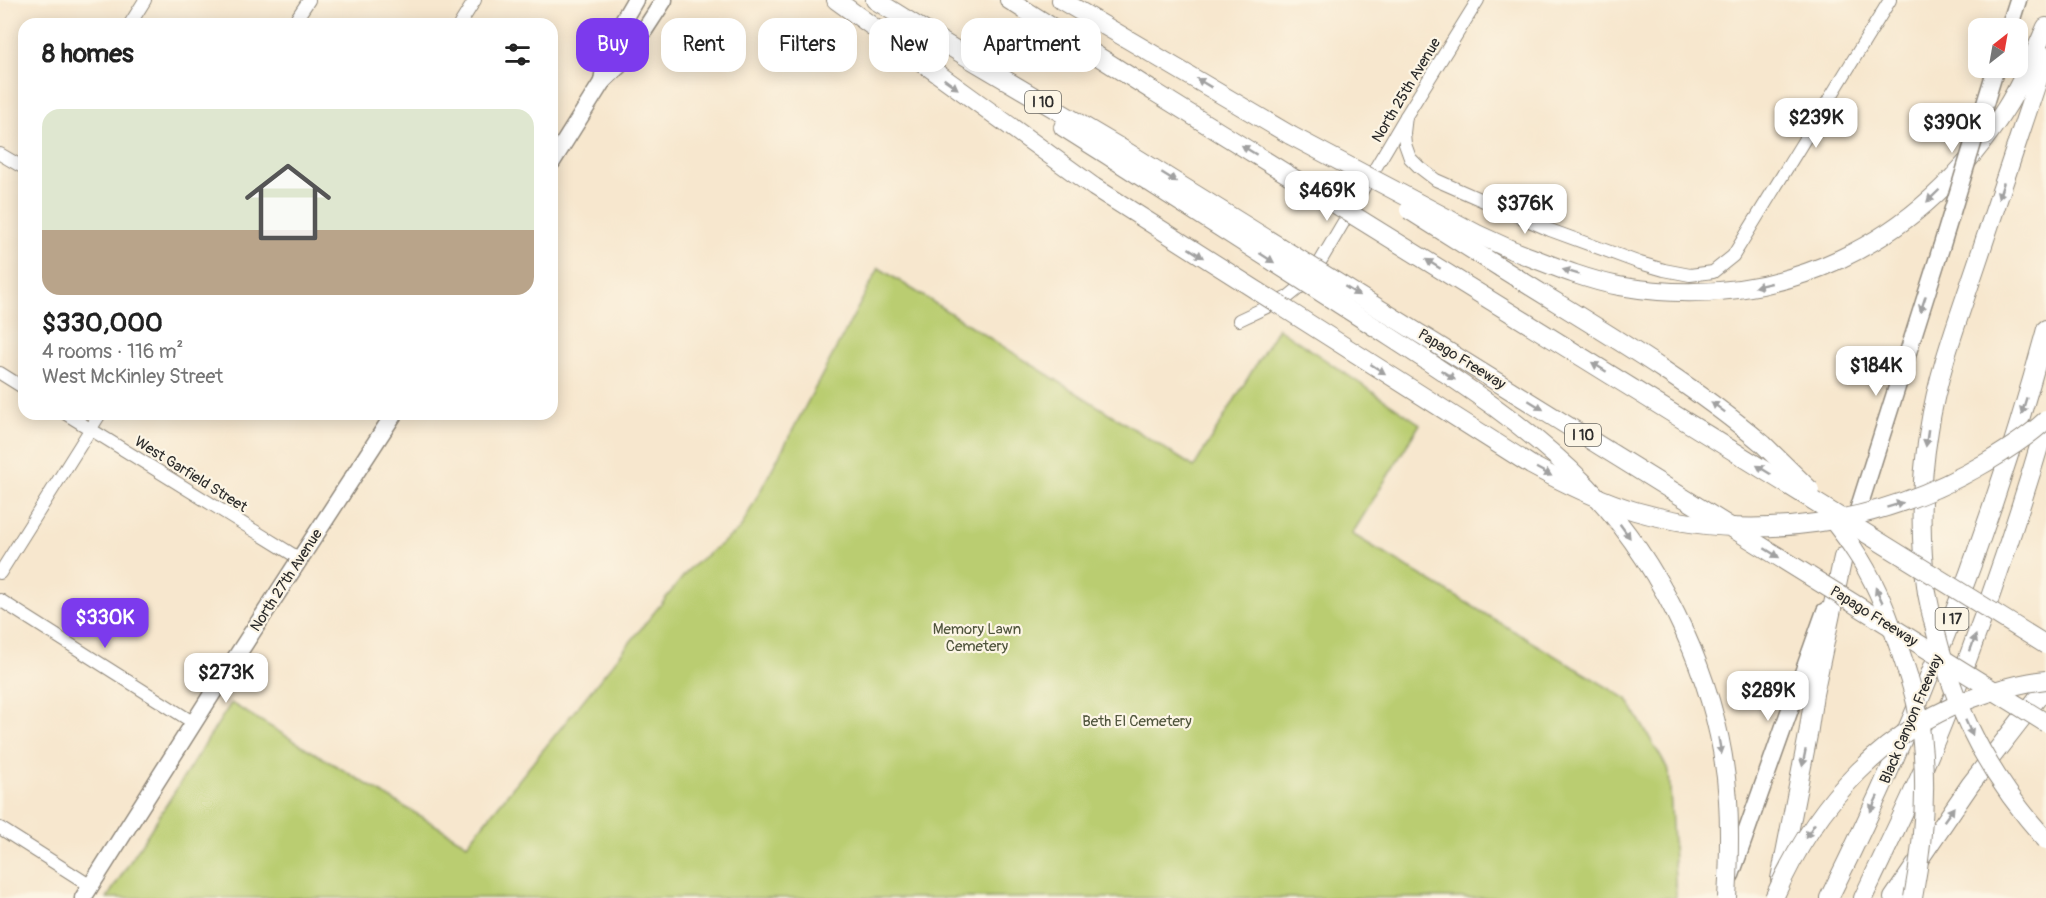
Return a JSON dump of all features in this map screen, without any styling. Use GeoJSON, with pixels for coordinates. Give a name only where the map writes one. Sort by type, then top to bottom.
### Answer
{"type":"FeatureCollection","features":[{"type":"Feature","properties":{"kind":"highway"},"geometry":{"type":"LineString","coordinates":[[836,0],[1094,188],[1530,465],[1578,490],[1635,511],[1691,523],[1742,528],[1800,526],[1852,517],[1898,505],[1944,486],[1994,458],[2046,421]]}},
{"type":"Feature","properties":{"kind":"highway","name":"Papago Freeway"},"geometry":{"type":"LineString","coordinates":[[875,0],[1115,152],[2046,723]]}},
{"type":"Feature","properties":{"kind":"highway"},"geometry":{"type":"LineString","coordinates":[[1009,0],[2046,645]]}},
{"type":"Feature","properties":{"kind":"highway"},"geometry":{"type":"LineString","coordinates":[[1061,0],[1290,135],[1675,376],[1736,420],[1810,490],[1856,551],[1871,579],[1889,619],[1911,684],[1922,747],[1923,777],[1921,848],[1913,898]]}},
{"type":"Feature","properties":{"kind":"highway"},"geometry":{"type":"LineString","coordinates":[[1290,135],[1477,234],[1565,270],[1617,285],[1654,291],[1702,293],[1749,288],[1791,278],[1835,262],[1885,235],[1931,199],[1972,156],[2006,108],[2046,27]]}},
{"type":"Feature","properties":{"kind":"highway"},"geometry":{"type":"LineString","coordinates":[[2046,56],[1936,395],[1929,428],[1922,486],[1921,543],[1927,593],[1940,650],[1957,699],[1976,744],[1995,777],[2046,840]]}},
{"type":"Feature","properties":{"kind":"highway"},"geometry":{"type":"LineString","coordinates":[[1115,152],[1477,394],[1536,440],[1585,484],[1607,508],[1659,579],[1677,615],[1705,686],[1720,742],[1728,797],[1730,851],[1727,898]]}},
{"type":"Feature","properties":{"kind":"highway","name":"Black Canyon Freeway"},"geometry":{"type":"LineString","coordinates":[[1829,898],[1880,791],[1947,634],[1974,562],[2003,473],[2046,329]]}},
{"type":"Feature","properties":{"kind":"highway","name":"Black Canyon Freeway"},"geometry":{"type":"LineString","coordinates":[[1863,898],[1953,698],[1999,572],[2046,421]]}},
{"type":"Feature","properties":{"kind":"highway"},"geometry":{"type":"LineString","coordinates":[[1775,898],[1843,557]]}},
{"type":"Feature","properties":{"kind":"highway"},"geometry":{"type":"LineString","coordinates":[[1775,898],[1807,834],[1834,796],[1896,738],[1925,719],[1970,699],[2017,685],[2046,680]]}},
{"type":"Feature","properties":{"kind":"highway"},"geometry":{"type":"LineString","coordinates":[[1893,898],[1964,793],[2046,687]]}},
{"type":"Feature","properties":{"kind":"main road"},"geometry":{"type":"LineString","coordinates":[[602,82],[607,48],[635,0]]}},
{"type":"Feature","properties":{"kind":"main road"},"geometry":{"type":"LineString","coordinates":[[558,152],[602,82],[625,60],[664,0]]}},
{"type":"Feature","properties":{"kind":"main road"},"geometry":{"type":"LineString","coordinates":[[2012,18],[2018,0]]}},
{"type":"Feature","properties":{"kind":"main road"},"geometry":{"type":"LineString","coordinates":[[1722,898],[1799,687],[1843,557],[1993,78]]}},
{"type":"Feature","properties":{"kind":"main road","name":"North 27th Avenue"},"geometry":{"type":"LineString","coordinates":[[87,892],[390,420]]}},
{"type":"Feature","properties":{"kind":"street"},"geometry":{"type":"LineString","coordinates":[[134,18],[145,0]]}},
{"type":"Feature","properties":{"kind":"street"},"geometry":{"type":"LineString","coordinates":[[297,18],[309,0]]}},
{"type":"Feature","properties":{"kind":"street"},"geometry":{"type":"LineString","coordinates":[[464,18],[475,0]]}},
{"type":"Feature","properties":{"kind":"street","name":"North 25th Avenue"},"geometry":{"type":"LineString","coordinates":[[1239,320],[1288,297],[1310,279],[1406,116],[1479,0]]}},
{"type":"Feature","properties":{"kind":"street"},"geometry":{"type":"LineString","coordinates":[[1406,116],[1405,144],[1410,158],[1436,180],[1550,230],[1640,263],[1690,274],[1713,272],[1732,256],[1890,0]]}},
{"type":"Feature","properties":{"kind":"street"},"geometry":{"type":"LineString","coordinates":[[2,159],[18,166]]}},
{"type":"Feature","properties":{"kind":"street"},"geometry":{"type":"LineString","coordinates":[[0,373],[18,384]]}},
{"type":"Feature","properties":{"kind":"street","name":"West Garfield Street"},"geometry":{"type":"LineString","coordinates":[[76,420],[300,559]]}},
{"type":"Feature","properties":{"kind":"street"},"geometry":{"type":"LineString","coordinates":[[0,573],[96,420]]}},
{"type":"Feature","properties":{"kind":"street"},"geometry":{"type":"LineString","coordinates":[[0,600],[194,723]]}},
{"type":"Feature","properties":{"kind":"street"},"geometry":{"type":"LineString","coordinates":[[0,828],[87,892]]}},
{"type":"Feature","properties":{"kind":"green space","name":"Memory Lawn Cemetery"},"geometry":{"type":"Polygon","coordinates":[[[879,268],[1194,467],[1278,328],[1420,424],[1352,534],[1627,699],[1669,771],[1676,898],[107,898],[231,703],[467,844],[690,568],[740,529],[879,268]]]}},
{"type":"Feature","properties":{"kind":"park label","name":"Beth El Cemetery"},"geometry":{"type":"Point","coordinates":[1137,721]}}]}
